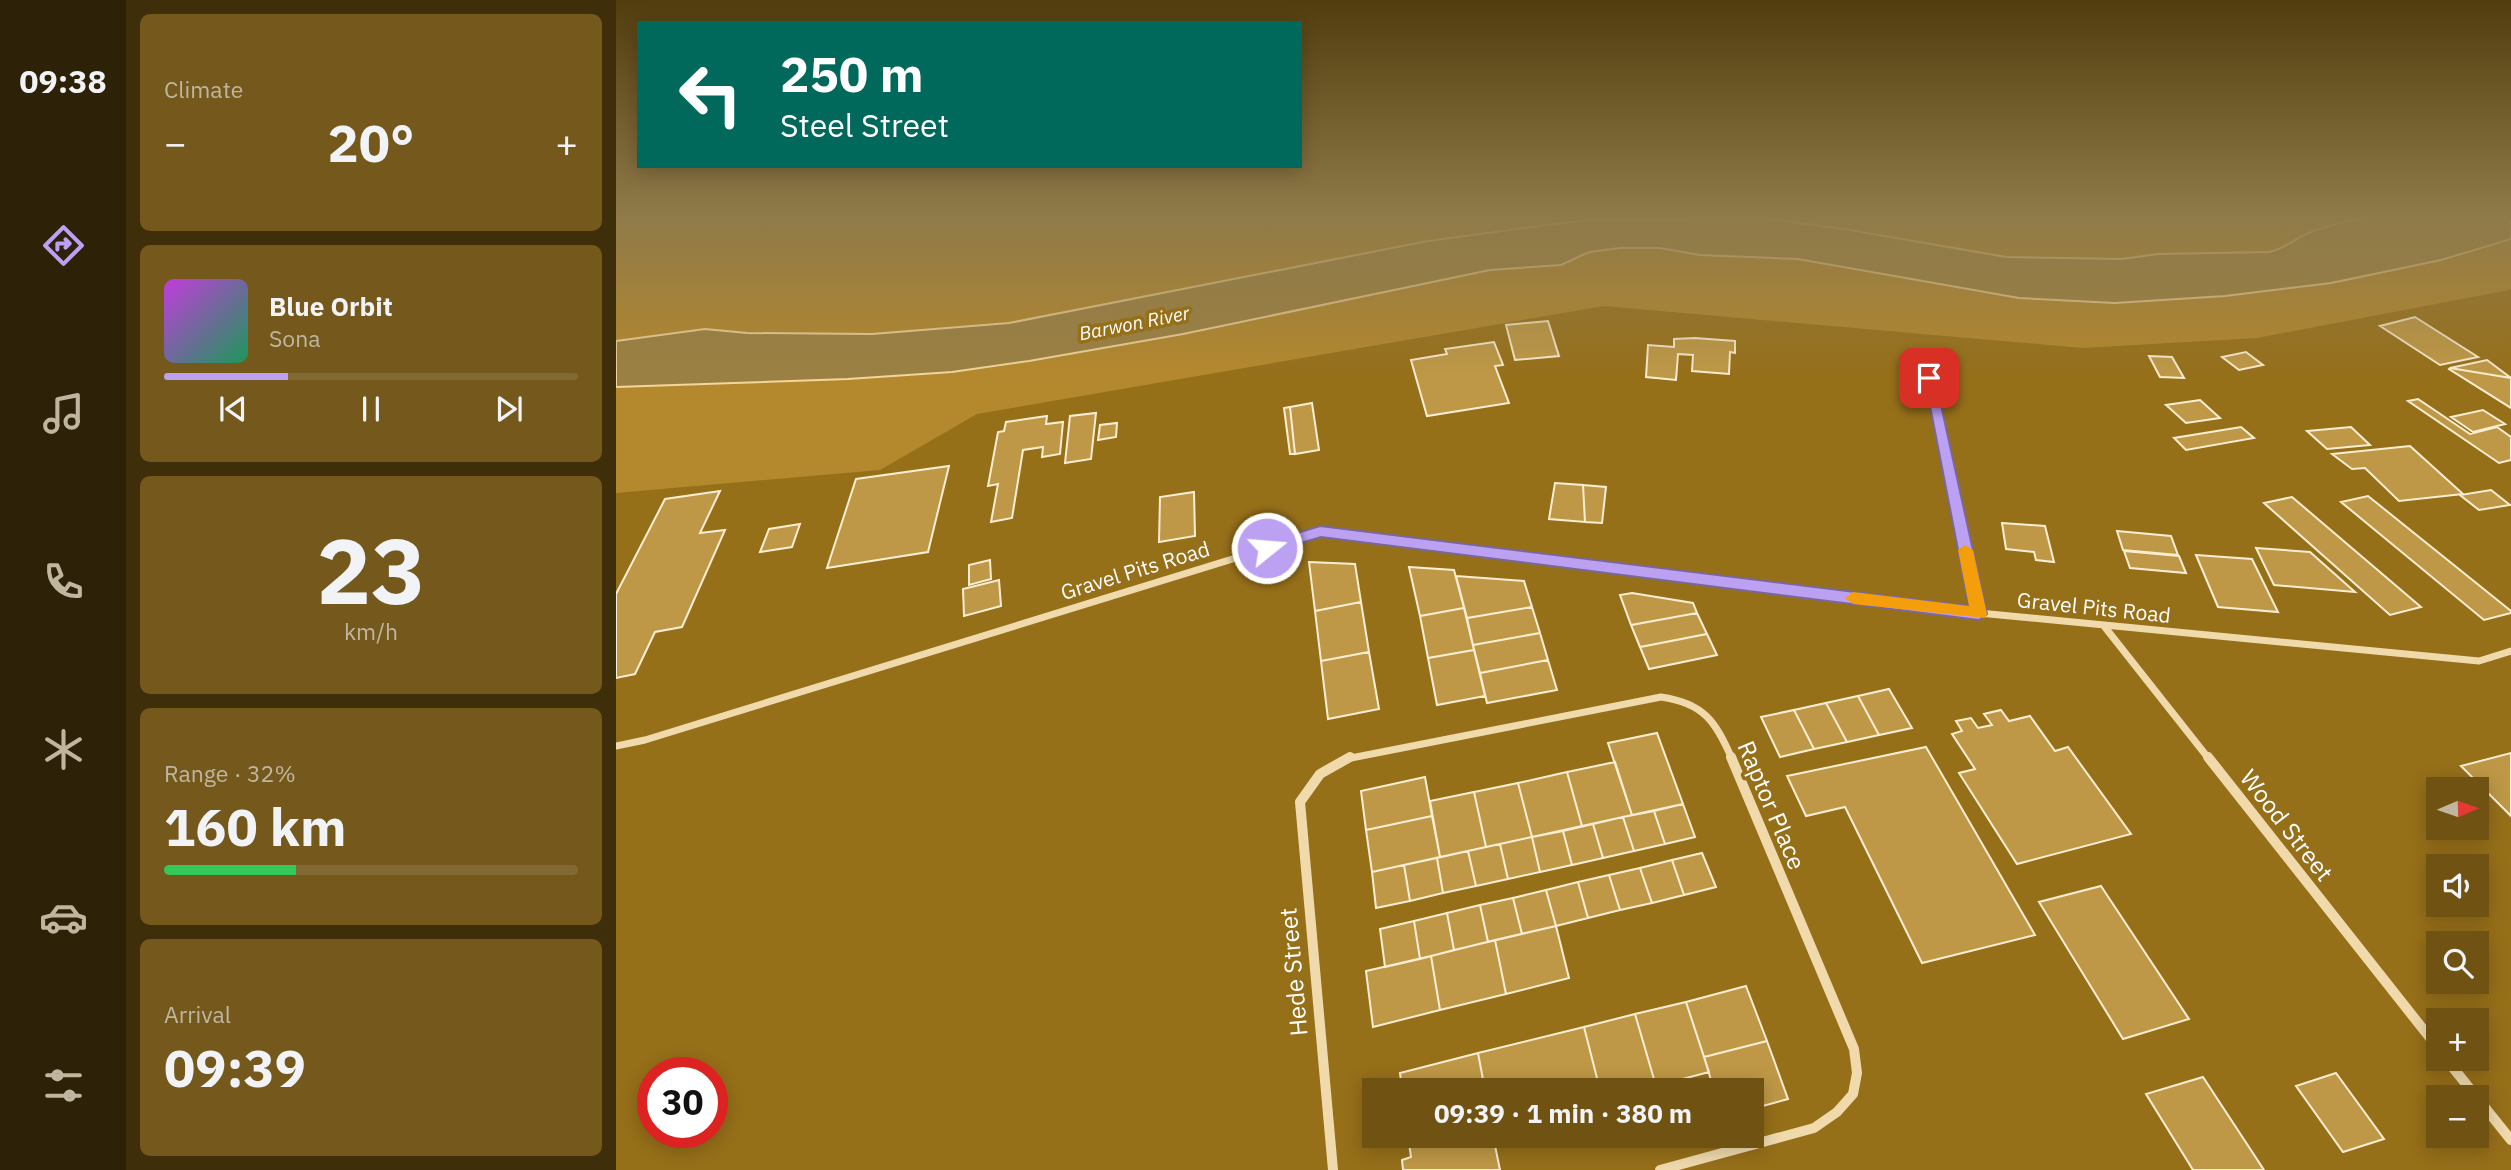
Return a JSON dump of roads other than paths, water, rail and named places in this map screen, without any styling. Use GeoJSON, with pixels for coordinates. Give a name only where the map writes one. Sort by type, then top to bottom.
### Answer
{"type":"FeatureCollection","features":[{"type":"Feature","properties":{"kind":"street"},"geometry":{"type":"LineString","coordinates":[[1923,352],[1979,614]]}},
{"type":"Feature","properties":{"kind":"street","name":"Gravel Pits Road"},"geometry":{"type":"LineString","coordinates":[[616,746],[645,740],[1320,531],[1979,614],[2479,661],[2511,652]]}},
{"type":"Feature","properties":{"kind":"street","name":"Wood Street"},"geometry":{"type":"LineString","coordinates":[[2104,626],[2426,1033]]}},
{"type":"Feature","properties":{"kind":"street","name":"Raptor Place"},"geometry":{"type":"LineString","coordinates":[[1317,774],[1351,757],[1661,697],[1689,703],[1719,729],[1854,1049],[1857,1073],[1853,1094],[1837,1112],[1815,1128],[1660,1170]]}},
{"type":"Feature","properties":{"kind":"street","name":"Hede Street"},"geometry":{"type":"LineString","coordinates":[[1317,774],[1300,802],[1333,1170]]}},
{"type":"Feature","properties":{"kind":"street"},"geometry":{"type":"LineString","coordinates":[[2456,1071],[2511,1140]]}},
{"type":"Feature","properties":{"kind":"water","name":"Barwon River"},"geometry":{"type":"Polygon","coordinates":[[[1287,269],[1510,269],[1490,270],[1183,334],[952,372],[848,379],[616,387],[616,341],[705,329],[747,333],[872,334],[1009,323],[1287,269]]]}},
{"type":"Feature","properties":{"kind":"water"},"geometry":{"type":"Polygon","coordinates":[[[1852,269],[2400,269],[2331,283],[2225,296],[2115,303],[2019,298],[1852,269]]]}}]}
